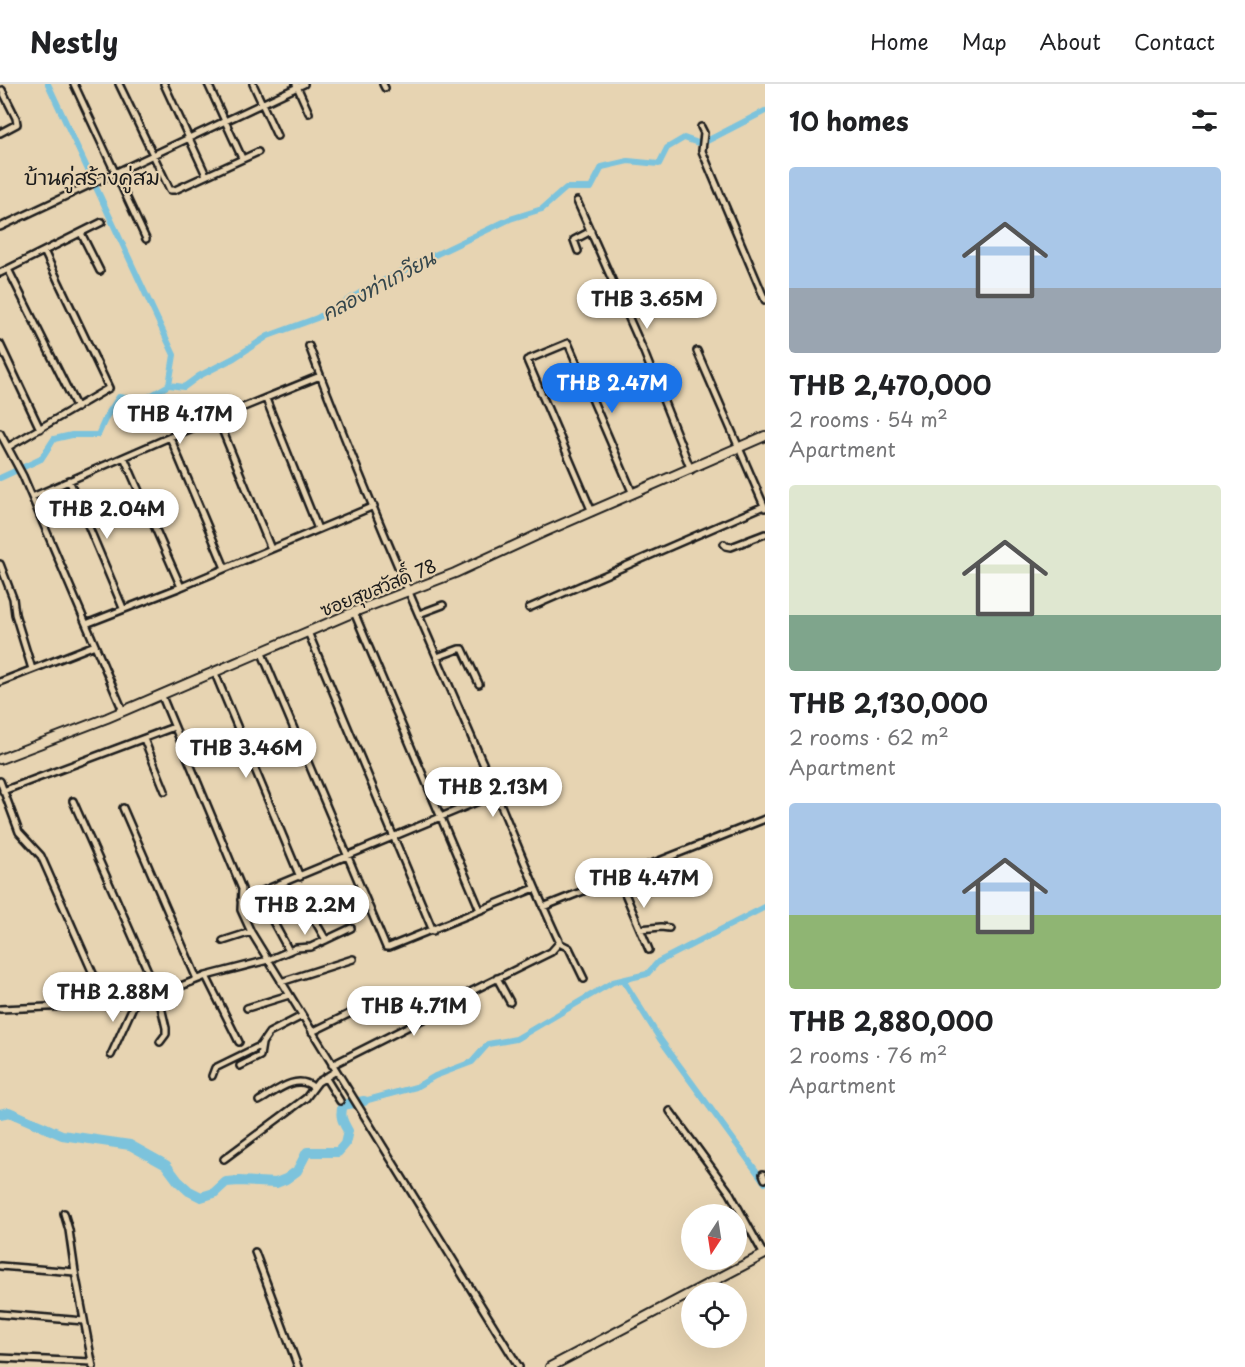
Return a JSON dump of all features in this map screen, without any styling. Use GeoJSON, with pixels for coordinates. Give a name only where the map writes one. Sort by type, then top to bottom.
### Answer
{"type":"FeatureCollection","features":[{"type":"Feature","properties":{"kind":"street"},"geometry":{"type":"LineString","coordinates":[[74,84],[146,239]]}},
{"type":"Feature","properties":{"kind":"street"},"geometry":{"type":"LineString","coordinates":[[118,84],[170,190],[175,190],[258,152]]}},
{"type":"Feature","properties":{"kind":"street"},"geometry":{"type":"LineString","coordinates":[[164,84],[206,175]]}},
{"type":"Feature","properties":{"kind":"street"},"geometry":{"type":"LineString","coordinates":[[208,84],[242,158]]}},
{"type":"Feature","properties":{"kind":"street"},"geometry":{"type":"LineString","coordinates":[[252,84],[277,136]]}},
{"type":"Feature","properties":{"kind":"street"},"geometry":{"type":"LineString","coordinates":[[0,227],[304,84]]}},
{"type":"Feature","properties":{"kind":"street"},"geometry":{"type":"LineString","coordinates":[[297,86],[309,113]]}},
{"type":"Feature","properties":{"kind":"street"},"geometry":{"type":"LineString","coordinates":[[0,134],[14,127],[17,122],[2,90]]}},
{"type":"Feature","properties":{"kind":"street"},"geometry":{"type":"LineString","coordinates":[[703,130],[702,147],[765,300]]}},
{"type":"Feature","properties":{"kind":"street"},"geometry":{"type":"LineString","coordinates":[[577,201],[644,352],[691,470]]}},
{"type":"Feature","properties":{"kind":"street"},"geometry":{"type":"LineString","coordinates":[[0,273],[102,222]]}},
{"type":"Feature","properties":{"kind":"street"},"geometry":{"type":"LineString","coordinates":[[578,251],[574,240],[591,231]]}},
{"type":"Feature","properties":{"kind":"street"},"geometry":{"type":"LineString","coordinates":[[81,233],[100,272]]}},
{"type":"Feature","properties":{"kind":"street"},"geometry":{"type":"LineString","coordinates":[[8,447],[107,391],[109,387],[44,251]]}},
{"type":"Feature","properties":{"kind":"street"},"geometry":{"type":"LineString","coordinates":[[8,269],[77,408]]}},
{"type":"Feature","properties":{"kind":"street"},"geometry":{"type":"LineString","coordinates":[[592,512],[527,360],[568,343],[633,494]]}},
{"type":"Feature","properties":{"kind":"street"},"geometry":{"type":"LineString","coordinates":[[0,344],[40,429]]}},
{"type":"Feature","properties":{"kind":"street"},"geometry":{"type":"LineString","coordinates":[[309,346],[418,614],[543,907],[559,943],[569,948],[584,979]]}},
{"type":"Feature","properties":{"kind":"street"},"geometry":{"type":"LineString","coordinates":[[529,608],[765,507],[697,351]]}},
{"type":"Feature","properties":{"kind":"street"},"geometry":{"type":"LineString","coordinates":[[32,497],[217,417],[320,376]]}},
{"type":"Feature","properties":{"kind":"street"},"geometry":{"type":"LineString","coordinates":[[266,399],[318,529]]}},
{"type":"Feature","properties":{"kind":"street"},"geometry":{"type":"LineString","coordinates":[[217,417],[271,549]]}},
{"type":"Feature","properties":{"kind":"street"},"geometry":{"type":"LineString","coordinates":[[0,433],[23,476],[123,711]]}},
{"type":"Feature","properties":{"kind":"street","name":"ซอยสุขสวัสดิ์ 78"},"geometry":{"type":"LineString","coordinates":[[0,759],[123,711],[261,651],[409,591],[765,436]]}},
{"type":"Feature","properties":{"kind":"street"},"geometry":{"type":"LineString","coordinates":[[170,437],[225,568]]}},
{"type":"Feature","properties":{"kind":"street"},"geometry":{"type":"LineString","coordinates":[[124,457],[181,587]]}},
{"type":"Feature","properties":{"kind":"street"},"geometry":{"type":"LineString","coordinates":[[69,480],[123,608]]}},
{"type":"Feature","properties":{"kind":"street"},"geometry":{"type":"LineString","coordinates":[[86,624],[374,506]]}},
{"type":"Feature","properties":{"kind":"street"},"geometry":{"type":"LineString","coordinates":[[724,544],[731,547],[765,534]]}},
{"type":"Feature","properties":{"kind":"street"},"geometry":{"type":"LineString","coordinates":[[0,564],[13,598],[23,642],[33,669]]}},
{"type":"Feature","properties":{"kind":"street"},"geometry":{"type":"LineString","coordinates":[[418,614],[443,604]]}},
{"type":"Feature","properties":{"kind":"street"},"geometry":{"type":"LineString","coordinates":[[354,612],[480,910]]}},
{"type":"Feature","properties":{"kind":"street"},"geometry":{"type":"LineString","coordinates":[[308,632],[433,931]]}},
{"type":"Feature","properties":{"kind":"street"},"geometry":{"type":"LineString","coordinates":[[0,682],[95,645]]}},
{"type":"Feature","properties":{"kind":"street"},"geometry":{"type":"LineString","coordinates":[[437,657],[463,649],[479,684]]}},
{"type":"Feature","properties":{"kind":"street"},"geometry":{"type":"LineString","coordinates":[[261,651],[386,946],[389,947],[433,931],[535,888]]}},
{"type":"Feature","properties":{"kind":"street"},"geometry":{"type":"LineString","coordinates":[[214,671],[300,877]]}},
{"type":"Feature","properties":{"kind":"street"},"geometry":{"type":"LineString","coordinates":[[161,694],[242,889],[241,910],[251,932],[519,1367]]}},
{"type":"Feature","properties":{"kind":"street"},"geometry":{"type":"LineString","coordinates":[[3,791],[174,727]]}},
{"type":"Feature","properties":{"kind":"street"},"geometry":{"type":"LineString","coordinates":[[144,740],[165,791]]}},
{"type":"Feature","properties":{"kind":"street"},"geometry":{"type":"LineString","coordinates":[[0,781],[19,832],[41,856],[95,978]]}},
{"type":"Feature","properties":{"kind":"street"},"geometry":{"type":"LineString","coordinates":[[241,900],[496,794]]}},
{"type":"Feature","properties":{"kind":"street"},"geometry":{"type":"LineString","coordinates":[[73,801],[158,994],[166,1031],[160,1042]]}},
{"type":"Feature","properties":{"kind":"street"},"geometry":{"type":"LineString","coordinates":[[123,808],[197,979]]}},
{"type":"Feature","properties":{"kind":"street"},"geometry":{"type":"LineString","coordinates":[[543,907],[765,819]]}},
{"type":"Feature","properties":{"kind":"street"},"geometry":{"type":"LineString","coordinates":[[618,877],[649,950]]}},
{"type":"Feature","properties":{"kind":"street"},"geometry":{"type":"LineString","coordinates":[[300,895],[326,940]]}},
{"type":"Feature","properties":{"kind":"street"},"geometry":{"type":"LineString","coordinates":[[269,914],[289,951]]}},
{"type":"Feature","properties":{"kind":"street"},"geometry":{"type":"LineString","coordinates":[[111,1055],[136,1000],[206,976],[268,960],[299,947],[311,947],[351,928]]}},
{"type":"Feature","properties":{"kind":"street"},"geometry":{"type":"LineString","coordinates":[[640,929],[669,928]]}},
{"type":"Feature","properties":{"kind":"street"},"geometry":{"type":"LineString","coordinates":[[223,941],[251,932]]}},
{"type":"Feature","properties":{"kind":"street"},"geometry":{"type":"LineString","coordinates":[[454,1000],[522,968],[551,952],[559,943]]}},
{"type":"Feature","properties":{"kind":"street"},"geometry":{"type":"LineString","coordinates":[[281,982],[353,959]]}},
{"type":"Feature","properties":{"kind":"street"},"geometry":{"type":"LineString","coordinates":[[206,976],[239,1042]]}},
{"type":"Feature","properties":{"kind":"street"},"geometry":{"type":"LineString","coordinates":[[497,978],[510,1002]]}},
{"type":"Feature","properties":{"kind":"street"},"geometry":{"type":"LineString","coordinates":[[224,1159],[306,1098],[313,1087],[334,1068],[485,987]]}},
{"type":"Feature","properties":{"kind":"street"},"geometry":{"type":"LineString","coordinates":[[247,1008],[289,995]]}},
{"type":"Feature","properties":{"kind":"street"},"geometry":{"type":"LineString","coordinates":[[0,1009],[118,1004]]}},
{"type":"Feature","properties":{"kind":"street"},"geometry":{"type":"LineString","coordinates":[[312,1032],[361,1008]]}},
{"type":"Feature","properties":{"kind":"street"},"geometry":{"type":"LineString","coordinates":[[240,1066],[260,1056],[262,1044],[269,1034],[302,1016]]}},
{"type":"Feature","properties":{"kind":"street"},"geometry":{"type":"LineString","coordinates":[[212,1076],[215,1068],[262,1044]]}},
{"type":"Feature","properties":{"kind":"street"},"geometry":{"type":"LineString","coordinates":[[325,1077],[340,1101]]}},
{"type":"Feature","properties":{"kind":"street"},"geometry":{"type":"LineString","coordinates":[[259,1101],[290,1083],[305,1082],[313,1087]]}},
{"type":"Feature","properties":{"kind":"street"},"geometry":{"type":"LineString","coordinates":[[550,1367],[764,1255],[730,1192],[670,1111]]}},
{"type":"Feature","properties":{"kind":"street"},"geometry":{"type":"LineString","coordinates":[[0,1358],[92,1365],[69,1230],[64,1213]]}},
{"type":"Feature","properties":{"kind":"street"},"geometry":{"type":"LineString","coordinates":[[255,1252],[298,1367]]}},
{"type":"Feature","properties":{"kind":"street"},"geometry":{"type":"LineString","coordinates":[[0,1266],[75,1272]]}},
{"type":"Feature","properties":{"kind":"street"},"geometry":{"type":"LineString","coordinates":[[0,1314],[84,1321]]}},
{"type":"Feature","properties":{"kind":"waterway"},"geometry":{"type":"LineString","coordinates":[[48,84],[174,355],[169,385]]}},
{"type":"Feature","properties":{"kind":"waterway","name":"คลองท่าเกวียน"},"geometry":{"type":"LineString","coordinates":[[0,478],[41,459],[54,439],[72,435],[98,435],[119,397],[143,400],[169,385],[184,387],[268,336],[317,318],[416,264],[510,219],[542,209],[566,188],[591,188],[602,167],[628,161],[659,164],[667,148],[684,138],[701,144],[765,111]]}},
{"type":"Feature","properties":{"kind":"waterway"},"geometry":{"type":"LineString","coordinates":[[364,1101],[416,1087],[435,1076],[472,1062],[488,1044],[516,1039],[613,982],[647,974],[658,962],[765,907]]}},
{"type":"Feature","properties":{"kind":"waterway"},"geometry":{"type":"LineString","coordinates":[[623,980],[660,1039],[765,1183]]}},
{"type":"Feature","properties":{"kind":"waterway"},"geometry":{"type":"LineString","coordinates":[[0,1114],[9,1112],[62,1135],[130,1145],[166,1165],[178,1181],[189,1191],[201,1197],[214,1193],[226,1182],[276,1183],[297,1171],[307,1152],[338,1152],[345,1144],[348,1131],[343,1122],[343,1105],[364,1101]]}},
{"type":"Feature","properties":{"kind":"district","name":"บ้านคู่สร้างคู่สม"},"geometry":{"type":"Point","coordinates":[92,176]}}]}
